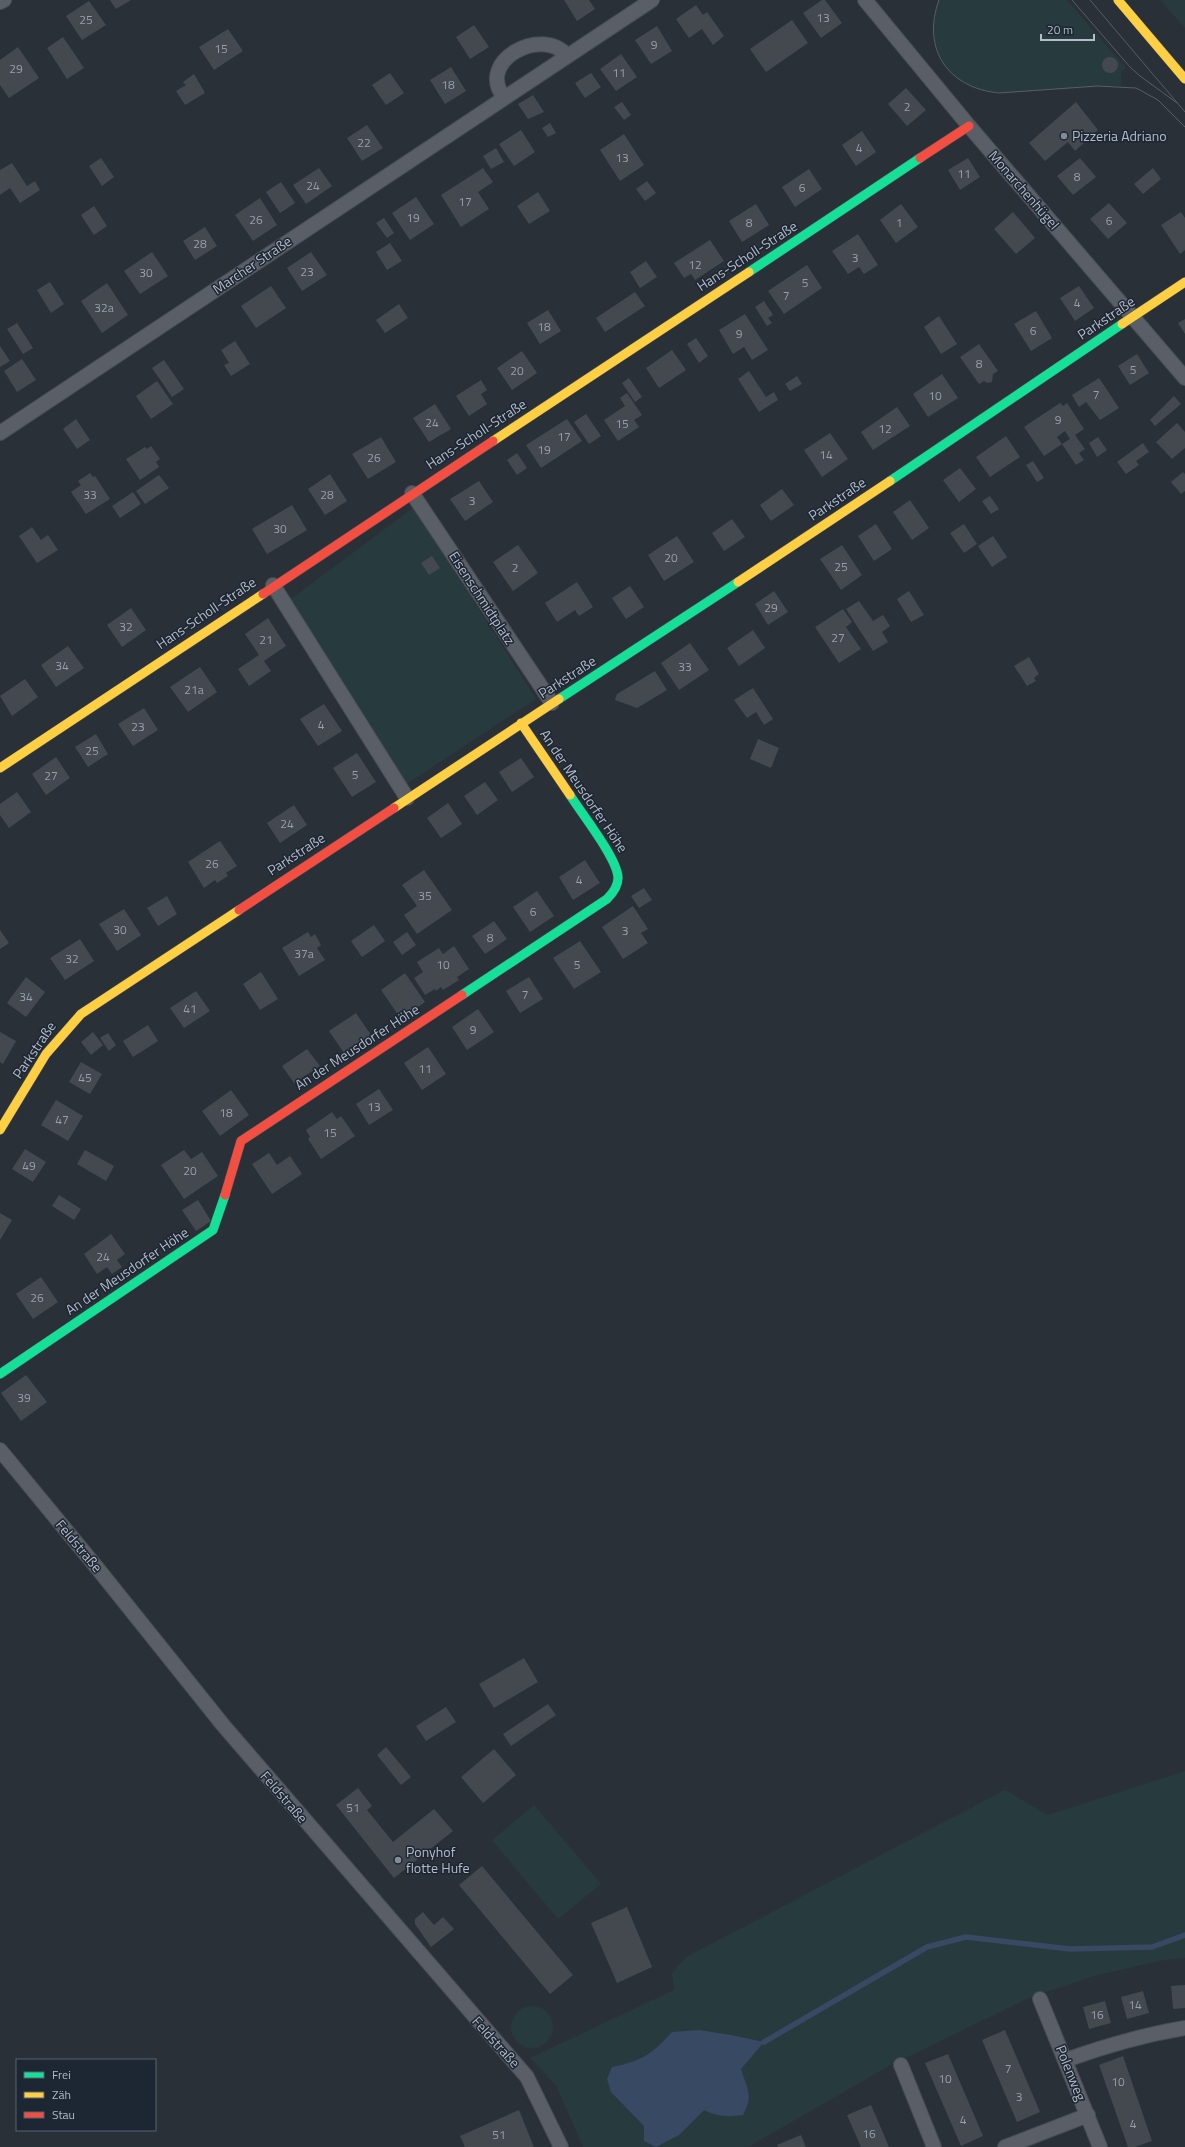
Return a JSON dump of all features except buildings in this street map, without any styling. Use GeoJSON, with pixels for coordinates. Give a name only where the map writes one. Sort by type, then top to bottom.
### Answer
{"type":"FeatureCollection","features":[{"type":"Feature","properties":{"kind":"street"},"geometry":{"type":"LineString","coordinates":[[0,2],[4,0]]}},
{"type":"Feature","properties":{"kind":"street","name":"Marcher Straße"},"geometry":{"type":"LineString","coordinates":[[0,433],[652,0]]}},
{"type":"Feature","properties":{"kind":"street","name":"Monarchenhügel"},"geometry":{"type":"LineString","coordinates":[[865,0],[969,126],[1185,378]]}},
{"type":"Feature","properties":{"kind":"street"},"geometry":{"type":"LineString","coordinates":[[1118,0],[1185,79]]}},
{"type":"Feature","properties":{"kind":"street"},"geometry":{"type":"LineString","coordinates":[[504,97],[499,87],[499,68],[506,58],[515,51],[533,46],[550,45],[557,47],[567,56]]}},
{"type":"Feature","properties":{"kind":"street","name":"Hans-Scholl-Straße"},"geometry":{"type":"LineString","coordinates":[[0,768],[273,585],[969,126]]}},
{"type":"Feature","properties":{"kind":"street","name":"Parkstraße"},"geometry":{"type":"LineString","coordinates":[[0,1130],[52,1046],[64,1029],[81,1014],[840,514],[1185,282]]}},
{"type":"Feature","properties":{"kind":"street","name":"Eisenschmidtplatz"},"geometry":{"type":"LineString","coordinates":[[412,493],[552,703]]}},
{"type":"Feature","properties":{"kind":"street"},"geometry":{"type":"LineString","coordinates":[[273,585],[407,798]]}},
{"type":"Feature","properties":{"kind":"street","name":"An der Meusdorfer Höhe"},"geometry":{"type":"LineString","coordinates":[[0,1374],[213,1230],[219,1217],[232,1161],[242,1141],[607,899],[615,891],[619,882],[615,863],[521,723]]}},
{"type":"Feature","properties":{"kind":"street","name":"Feldstraße"},"geometry":{"type":"LineString","coordinates":[[0,1450],[223,1725],[526,2077],[561,2147]]}},
{"type":"Feature","properties":{"kind":"street","name":"Polenweg"},"geometry":{"type":"LineString","coordinates":[[1040,1999],[1100,2147]]}},
{"type":"Feature","properties":{"kind":"street"},"geometry":{"type":"LineString","coordinates":[[1066,2060],[1109,2045],[1151,2034],[1185,2028]]}},
{"type":"Feature","properties":{"kind":"street"},"geometry":{"type":"LineString","coordinates":[[901,2065],[934,2147]]}},
{"type":"Feature","properties":{"kind":"street"},"geometry":{"type":"LineString","coordinates":[[1005,2147],[1088,2115]]}},
{"type":"Feature","properties":{"kind":"green space"},"geometry":{"type":"Polygon","coordinates":[[[939,0],[1067,0],[1126,68],[1121,72],[1121,86],[999,93],[981,90],[966,83],[953,74],[943,63],[937,49],[934,34],[934,18],[939,0]]]}},
{"type":"Feature","properties":{"kind":"green space"},"geometry":{"type":"Polygon","coordinates":[[[1160,0],[1185,0],[1185,28],[1160,0]]]}},
{"type":"Feature","properties":{"kind":"green space"},"geometry":{"type":"Polygon","coordinates":[[[414,507],[536,699],[405,785],[291,599],[414,507]]]}},
{"type":"Feature","properties":{"kind":"green space"},"geometry":{"type":"Polygon","coordinates":[[[1185,1771],[1185,1958],[1159,1961],[1094,1976],[1029,1998],[889,2066],[748,2147],[583,2147],[557,2087],[530,2058],[674,1990],[672,1973],[686,1957],[1005,1790],[1048,1815],[1185,1771]]]}},
{"type":"Feature","properties":{"kind":"green space"},"geometry":{"type":"Polygon","coordinates":[[[534,1805],[601,1884],[558,1919],[492,1840],[534,1805]]]}},
{"type":"Feature","properties":{"kind":"green space"},"geometry":{"type":"Polygon","coordinates":[[[528,2006],[536,2006],[547,2012],[553,2023],[553,2031],[547,2042],[536,2048],[528,2048],[517,2042],[511,2031],[511,2023],[517,2012],[528,2006]]]}},
{"type":"Feature","properties":{"kind":"water"},"geometry":{"type":"Polygon","coordinates":[[[699,2030],[764,2042],[741,2069],[749,2097],[746,2108],[743,2115],[733,2116],[723,2116],[704,2110],[679,2135],[656,2147],[644,2141],[644,2126],[611,2092],[607,2079],[612,2067],[646,2056],[672,2032],[699,2030]]]}},
{"type":"Feature","properties":{"kind":"waterway"},"geometry":{"type":"LineString","coordinates":[[764,2042],[927,1947],[966,1937],[1070,1949],[1152,1947],[1185,1935]]}},
{"type":"Feature","properties":{"kind":"tram line"},"geometry":{"type":"LineString","coordinates":[[939,0],[934,18],[934,34],[937,50],[943,63],[953,74],[966,83],[981,90],[999,93],[1097,86],[1136,88],[1158,100],[1185,127]]}},
{"type":"Feature","properties":{"kind":"tram line"},"geometry":{"type":"LineString","coordinates":[[1072,0],[1130,67],[1177,103]]}},
{"type":"Feature","properties":{"kind":"tram line"},"geometry":{"type":"LineString","coordinates":[[1090,0],[1185,112]]}},
{"type":"Feature","properties":{"kind":"traffic: fast"},"geometry":{"type":"LineString","coordinates":[[749,272],[920,158]]}},
{"type":"Feature","properties":{"kind":"traffic: fast"},"geometry":{"type":"LineString","coordinates":[[890,481],[1122,324]]}},
{"type":"Feature","properties":{"kind":"traffic: fast"},"geometry":{"type":"LineString","coordinates":[[559,699],[738,582]]}},
{"type":"Feature","properties":{"kind":"traffic: fast"},"geometry":{"type":"LineString","coordinates":[[462,995],[607,899],[615,889],[618,878],[612,860],[606,848],[570,795]]}},
{"type":"Feature","properties":{"kind":"traffic: fast"},"geometry":{"type":"LineString","coordinates":[[0,1374],[213,1230],[225,1195]]}},
{"type":"Feature","properties":{"kind":"traffic: slow"},"geometry":{"type":"LineString","coordinates":[[1118,0],[1185,79]]}},
{"type":"Feature","properties":{"kind":"traffic: slow"},"geometry":{"type":"LineString","coordinates":[[493,441],[749,272]]}},
{"type":"Feature","properties":{"kind":"traffic: slow"},"geometry":{"type":"LineString","coordinates":[[1122,324],[1185,282]]}},
{"type":"Feature","properties":{"kind":"traffic: slow"},"geometry":{"type":"LineString","coordinates":[[738,582],[890,481]]}},
{"type":"Feature","properties":{"kind":"traffic: slow"},"geometry":{"type":"LineString","coordinates":[[0,768],[263,594]]}},
{"type":"Feature","properties":{"kind":"traffic: slow"},"geometry":{"type":"LineString","coordinates":[[394,808],[559,699]]}},
{"type":"Feature","properties":{"kind":"traffic: slow"},"geometry":{"type":"LineString","coordinates":[[521,723],[570,795]]}},
{"type":"Feature","properties":{"kind":"traffic: slow"},"geometry":{"type":"LineString","coordinates":[[0,1130],[46,1054],[81,1014],[239,910]]}},
{"type":"Feature","properties":{"kind":"traffic: jam"},"geometry":{"type":"LineString","coordinates":[[920,158],[969,126]]}},
{"type":"Feature","properties":{"kind":"traffic: jam"},"geometry":{"type":"LineString","coordinates":[[263,594],[493,441]]}},
{"type":"Feature","properties":{"kind":"traffic: jam"},"geometry":{"type":"LineString","coordinates":[[239,910],[394,808]]}},
{"type":"Feature","properties":{"kind":"traffic: jam"},"geometry":{"type":"LineString","coordinates":[[225,1195],[241,1141],[462,995]]}},
{"type":"Feature","properties":{"kind":"place","name":"Pizzeria Adriano"},"geometry":{"type":"Point","coordinates":[1064,136]}},
{"type":"Feature","properties":{"kind":"place","name":"Ponyhof flotte Hufe"},"geometry":{"type":"Point","coordinates":[398,1860]}}]}
